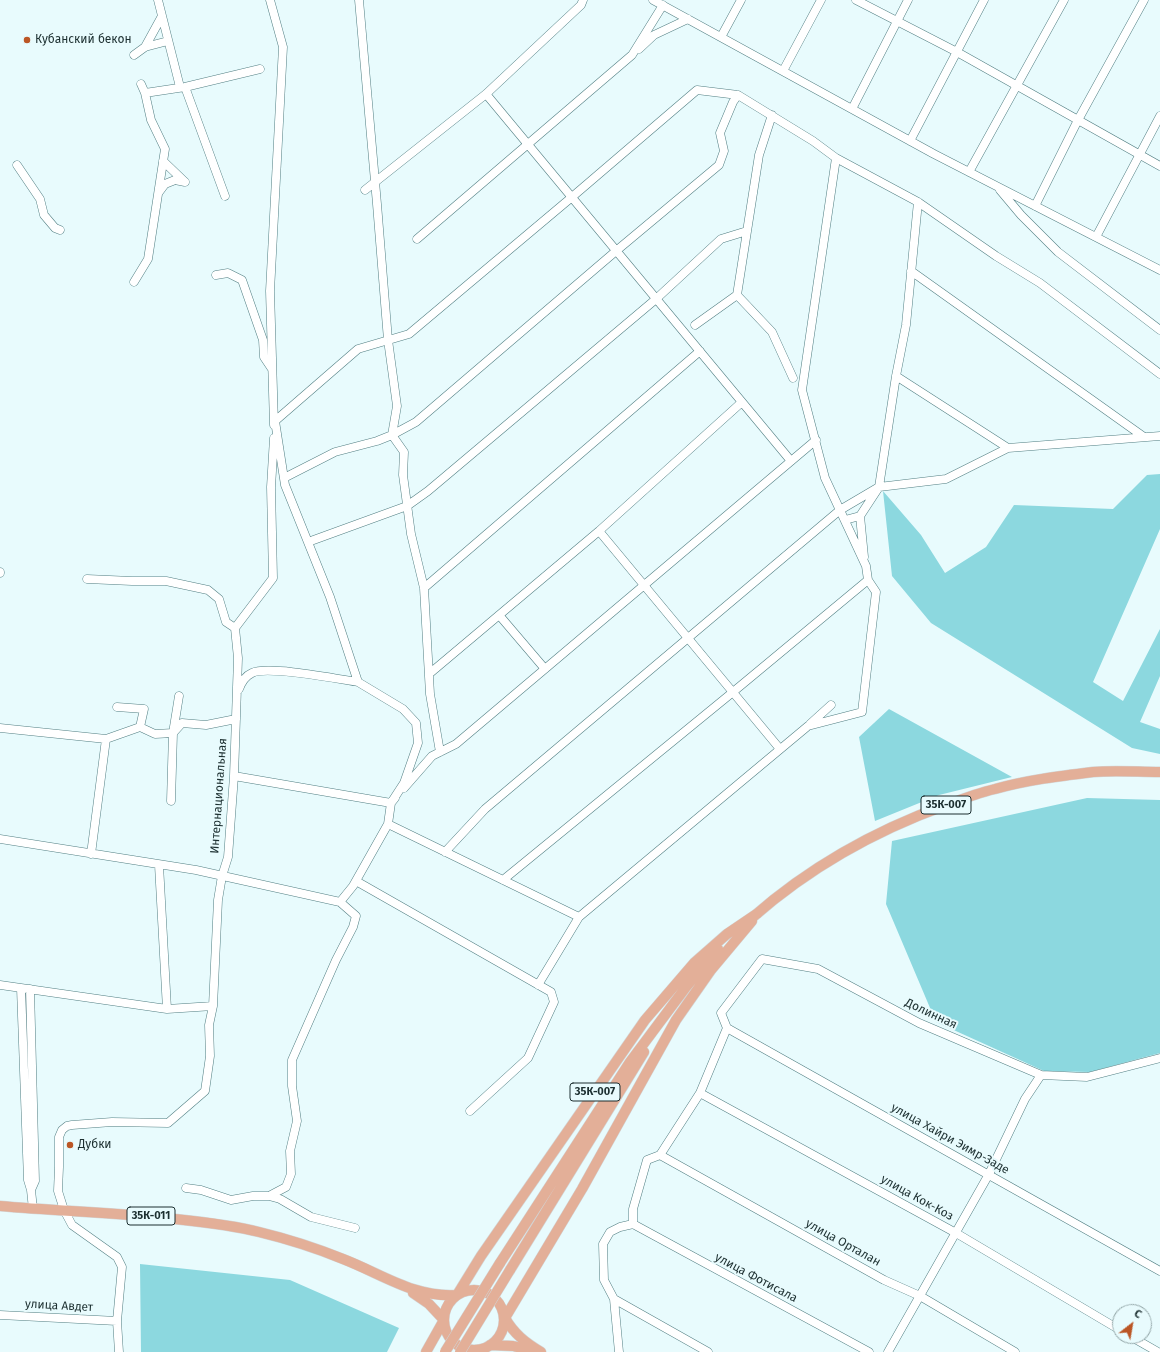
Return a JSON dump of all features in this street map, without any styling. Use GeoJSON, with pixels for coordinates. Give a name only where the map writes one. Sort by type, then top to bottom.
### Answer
{"type":"FeatureCollection","features":[{"type":"Feature","properties":{"kind":"main road","name":"35К-007"},"geometry":{"type":"LineString","coordinates":[[445,1352],[630,1062],[698,972],[736,932],[758,913],[825,862],[855,845],[916,816],[977,794],[1052,777],[1096,772],[1160,772]]}},
{"type":"Feature","properties":{"kind":"main road","name":"35К-007"},"geometry":{"type":"LineString","coordinates":[[457,1295],[481,1256],[645,1020],[694,963],[727,934],[758,913]]}},
{"type":"Feature","properties":{"kind":"main road","name":"35К-007"},"geometry":{"type":"LineString","coordinates":[[505,1318],[582,1189],[676,1020],[711,970],[758,913]]}},
{"type":"Feature","properties":{"kind":"main road","name":"35К-007"},"geometry":{"type":"LineString","coordinates":[[460,1352],[635,1068],[661,1020]]}},
{"type":"Feature","properties":{"kind":"main road","name":"35К-011"},"geometry":{"type":"LineString","coordinates":[[0,1206],[139,1215],[206,1222],[258,1232],[299,1243],[344,1259],[403,1286],[429,1304],[444,1320]]}},
{"type":"Feature","properties":{"kind":"main road"},"geometry":{"type":"LineString","coordinates":[[403,1286],[434,1294],[457,1295]]}},
{"type":"Feature","properties":{"kind":"main road"},"geometry":{"type":"LineString","coordinates":[[476,1289],[490,1294],[501,1306],[505,1318],[511,1328],[518,1336],[539,1352],[514,1346],[476,1350],[466,1349],[456,1345],[449,1337],[445,1328],[445,1311],[449,1303],[457,1295],[468,1290],[476,1289]]}},
{"type":"Feature","properties":{"kind":"main road"},"geometry":{"type":"LineString","coordinates":[[488,1349],[500,1336],[504,1327],[505,1318]]}},
{"type":"Feature","properties":{"kind":"main road"},"geometry":{"type":"LineString","coordinates":[[426,1352],[444,1320]]}},
{"type":"Feature","properties":{"kind":"street"},"geometry":{"type":"LineString","coordinates":[[158,0],[168,41],[182,87],[226,196]]}},
{"type":"Feature","properties":{"kind":"street"},"geometry":{"type":"LineString","coordinates":[[87,580],[166,581],[208,590],[219,600],[226,622],[235,628],[273,578],[271,487],[274,421],[270,291],[283,46],[270,0]]}},
{"type":"Feature","properties":{"kind":"street"},"geometry":{"type":"LineString","coordinates":[[359,0],[388,340],[397,406],[392,436],[404,452],[403,475],[411,534],[424,588],[430,694],[440,752]]}},
{"type":"Feature","properties":{"kind":"street"},"geometry":{"type":"LineString","coordinates":[[365,190],[486,94],[580,5],[583,0]]}},
{"type":"Feature","properties":{"kind":"street"},"geometry":{"type":"LineString","coordinates":[[653,0],[910,141],[1160,270]]}},
{"type":"Feature","properties":{"kind":"street"},"geometry":{"type":"LineString","coordinates":[[721,37],[741,0]]}},
{"type":"Feature","properties":{"kind":"street"},"geometry":{"type":"LineString","coordinates":[[783,71],[821,0]]}},
{"type":"Feature","properties":{"kind":"street"},"geometry":{"type":"LineString","coordinates":[[856,0],[957,52],[1160,166]]}},
{"type":"Feature","properties":{"kind":"street"},"geometry":{"type":"LineString","coordinates":[[852,109],[908,0]]}},
{"type":"Feature","properties":{"kind":"street"},"geometry":{"type":"LineString","coordinates":[[910,141],[984,0]]}},
{"type":"Feature","properties":{"kind":"street"},"geometry":{"type":"LineString","coordinates":[[969,172],[1064,0]]}},
{"type":"Feature","properties":{"kind":"street"},"geometry":{"type":"LineString","coordinates":[[1035,206],[1078,120],[1144,0]]}},
{"type":"Feature","properties":{"kind":"street"},"geometry":{"type":"LineString","coordinates":[[632,54],[663,5]]}},
{"type":"Feature","properties":{"kind":"street"},"geometry":{"type":"LineString","coordinates":[[145,47],[162,16]]}},
{"type":"Feature","properties":{"kind":"street"},"geometry":{"type":"LineString","coordinates":[[417,239],[654,35],[688,19]]}},
{"type":"Feature","properties":{"kind":"street"},"geometry":{"type":"LineString","coordinates":[[134,55],[145,47],[168,41]]}},
{"type":"Feature","properties":{"kind":"street"},"geometry":{"type":"LineString","coordinates":[[145,93],[182,87],[260,69]]}},
{"type":"Feature","properties":{"kind":"street"},"geometry":{"type":"LineString","coordinates":[[134,282],[148,259],[165,149],[151,120],[145,93],[141,84]]}},
{"type":"Feature","properties":{"kind":"street"},"geometry":{"type":"LineString","coordinates":[[274,421],[358,349],[409,334],[697,90],[738,95],[813,140],[836,158],[918,202],[996,256],[1040,283],[1160,374]]}},
{"type":"Feature","properties":{"kind":"street"},"geometry":{"type":"LineString","coordinates":[[486,94],[791,461]]}},
{"type":"Feature","properties":{"kind":"street"},"geometry":{"type":"LineString","coordinates":[[284,478],[335,452],[392,436],[416,422],[719,165],[724,151],[720,133],[732,102],[738,95]]}},
{"type":"Feature","properties":{"kind":"street"},"geometry":{"type":"LineString","coordinates":[[695,325],[737,295],[759,155],[772,115]]}},
{"type":"Feature","properties":{"kind":"street"},"geometry":{"type":"LineString","coordinates":[[1096,237],[1160,116]]}},
{"type":"Feature","properties":{"kind":"street"},"geometry":{"type":"LineString","coordinates":[[836,158],[802,390],[825,478],[866,566]]}},
{"type":"Feature","properties":{"kind":"street"},"geometry":{"type":"LineString","coordinates":[[158,195],[165,184],[175,180],[185,182],[163,161]]}},
{"type":"Feature","properties":{"kind":"street"},"geometry":{"type":"LineString","coordinates":[[17,165],[40,199],[44,215],[55,228],[60,230]]}},
{"type":"Feature","properties":{"kind":"street"},"geometry":{"type":"LineString","coordinates":[[997,186],[1021,215],[1058,252],[1160,330]]}},
{"type":"Feature","properties":{"kind":"street"},"geometry":{"type":"LineString","coordinates":[[808,726],[862,712],[876,592],[868,580],[860,516],[879,487],[896,376],[906,326],[918,202]]}},
{"type":"Feature","properties":{"kind":"street"},"geometry":{"type":"LineString","coordinates":[[308,542],[407,506],[428,491],[656,299],[721,239],[747,232]]}},
{"type":"Feature","properties":{"kind":"street"},"geometry":{"type":"LineString","coordinates":[[911,270],[1144,437]]}},
{"type":"Feature","properties":{"kind":"street"},"geometry":{"type":"LineString","coordinates":[[216,274],[228,273],[242,280],[263,340],[264,357],[273,370]]}},
{"type":"Feature","properties":{"kind":"street"},"geometry":{"type":"LineString","coordinates":[[737,295],[772,332],[793,378]]}},
{"type":"Feature","properties":{"kind":"street"},"geometry":{"type":"LineString","coordinates":[[424,588],[700,351]]}},
{"type":"Feature","properties":{"kind":"street"},"geometry":{"type":"LineString","coordinates":[[896,376],[1008,448]]}},
{"type":"Feature","properties":{"kind":"street"},"geometry":{"type":"LineString","coordinates":[[429,674],[599,531],[742,402]]}},
{"type":"Feature","properties":{"kind":"street"},"geometry":{"type":"LineString","coordinates":[[274,421],[285,485],[330,596],[358,682]]}},
{"type":"Feature","properties":{"kind":"street"},"geometry":{"type":"LineString","coordinates":[[445,852],[485,809],[840,510],[879,487],[946,479],[1008,448],[1160,436]]}},
{"type":"Feature","properties":{"kind":"street"},"geometry":{"type":"LineString","coordinates":[[391,803],[432,756],[456,744],[816,440]]}},
{"type":"Feature","properties":{"kind":"street"},"geometry":{"type":"LineString","coordinates":[[845,520],[860,516]]}},
{"type":"Feature","properties":{"kind":"street"},"geometry":{"type":"LineString","coordinates":[[599,531],[780,749]]}},
{"type":"Feature","properties":{"kind":"street"},"geometry":{"type":"LineString","coordinates":[[503,880],[868,580]]}},
{"type":"Feature","properties":{"kind":"street"},"geometry":{"type":"LineString","coordinates":[[499,615],[545,669]]}},
{"type":"Feature","properties":{"kind":"street","name":"Интернациональная"},"geometry":{"type":"LineString","coordinates":[[64,1210],[58,1191],[59,1137],[62,1130],[72,1125],[106,1123],[168,1123],[205,1091],[210,1056],[209,1025],[212,1006],[218,900],[222,876],[228,857],[234,776],[238,658],[235,628]]}},
{"type":"Feature","properties":{"kind":"street"},"geometry":{"type":"LineString","coordinates":[[237,692],[243,679],[253,672],[273,669],[358,682],[403,709],[416,723],[418,743],[404,783],[391,803],[388,824],[356,881],[340,902]]}},
{"type":"Feature","properties":{"kind":"street"},"geometry":{"type":"LineString","coordinates":[[171,801],[173,733],[179,696]]}},
{"type":"Feature","properties":{"kind":"street"},"geometry":{"type":"LineString","coordinates":[[538,985],[579,917],[808,726],[831,705]]}},
{"type":"Feature","properties":{"kind":"street"},"geometry":{"type":"LineString","coordinates":[[117,707],[144,709],[140,727]]}},
{"type":"Feature","properties":{"kind":"street"},"geometry":{"type":"LineString","coordinates":[[0,728],[106,739],[140,727],[155,734],[173,733],[182,723],[206,725],[236,719]]}},
{"type":"Feature","properties":{"kind":"street"},"geometry":{"type":"LineString","coordinates":[[91,854],[106,739]]}},
{"type":"Feature","properties":{"kind":"street"},"geometry":{"type":"LineString","coordinates":[[234,776],[391,803]]}},
{"type":"Feature","properties":{"kind":"street"},"geometry":{"type":"LineString","coordinates":[[388,824],[579,917]]}},
{"type":"Feature","properties":{"kind":"street"},"geometry":{"type":"LineString","coordinates":[[0,839],[196,870],[340,902],[356,916],[353,927],[336,960],[292,1060],[292,1086],[297,1121],[290,1151],[291,1174],[286,1186],[269,1196]]}},
{"type":"Feature","properties":{"kind":"street"},"geometry":{"type":"LineString","coordinates":[[159,865],[167,1009]]}},
{"type":"Feature","properties":{"kind":"street"},"geometry":{"type":"LineString","coordinates":[[356,881],[551,992],[554,1002],[528,1058],[470,1111]]}},
{"type":"Feature","properties":{"kind":"street","name":"Долинная"},"geometry":{"type":"LineString","coordinates":[[727,1028],[721,1013],[762,959],[818,969],[919,1023],[1041,1075],[1087,1077],[1160,1058]]}},
{"type":"Feature","properties":{"kind":"street"},"geometry":{"type":"LineString","coordinates":[[0,985],[167,1009],[212,1006]]}},
{"type":"Feature","properties":{"kind":"street"},"geometry":{"type":"LineString","coordinates":[[21,988],[28,1180],[31,1190],[33,1209]]}},
{"type":"Feature","properties":{"kind":"street"},"geometry":{"type":"LineString","coordinates":[[30,989],[34,1181],[31,1190]]}},
{"type":"Feature","properties":{"kind":"street"},"geometry":{"type":"LineString","coordinates":[[619,1352],[614,1299],[604,1280],[603,1244],[610,1232],[620,1227],[633,1224],[633,1209],[648,1160],[660,1155],[700,1093],[727,1028]]}},
{"type":"Feature","properties":{"kind":"street","name":"улица Хайри Эимр-Заде"},"geometry":{"type":"LineString","coordinates":[[727,1028],[1160,1271]]}},
{"type":"Feature","properties":{"kind":"street"},"geometry":{"type":"LineString","coordinates":[[888,1352],[989,1174],[1025,1099],[1041,1075]]}},
{"type":"Feature","properties":{"kind":"street","name":"улица Кок-Коз"},"geometry":{"type":"LineString","coordinates":[[700,1093],[956,1233],[1112,1325]]}},
{"type":"Feature","properties":{"kind":"street","name":"улица Орталан"},"geometry":{"type":"LineString","coordinates":[[660,1155],[884,1280],[920,1296],[1015,1352]]}},
{"type":"Feature","properties":{"kind":"street"},"geometry":{"type":"LineString","coordinates":[[186,1188],[201,1190],[231,1200],[254,1196],[269,1196],[280,1199],[312,1217],[355,1228]]}},
{"type":"Feature","properties":{"kind":"street"},"geometry":{"type":"LineString","coordinates":[[64,1210],[72,1226],[117,1257],[122,1267],[117,1321],[119,1352]]}},
{"type":"Feature","properties":{"kind":"street","name":"улица Фотисала"},"geometry":{"type":"LineString","coordinates":[[633,1224],[869,1352]]}},
{"type":"Feature","properties":{"kind":"street"},"geometry":{"type":"LineString","coordinates":[[614,1299],[708,1352]]}},
{"type":"Feature","properties":{"kind":"street","name":"улица Авдет"},"geometry":{"type":"LineString","coordinates":[[0,1315],[117,1321]]}},
{"type":"Feature","properties":{"kind":"street"},"geometry":{"type":"LineString","coordinates":[[1144,1344],[1158,1352]]}},
{"type":"Feature","properties":{"kind":"shaded area"},"geometry":{"type":"Polygon","coordinates":[[[1160,474],[1160,529],[1093,682],[1123,701],[1160,629],[1160,676],[1140,722],[1160,729],[1160,754],[1132,748],[931,623],[892,576],[883,491],[921,535],[945,573],[986,547],[1014,505],[1113,509],[1147,475],[1160,474]]]}},
{"type":"Feature","properties":{"kind":"shaded area"},"geometry":{"type":"Polygon","coordinates":[[[889,709],[1012,777],[939,795],[875,821],[859,737],[889,709]]]}},
{"type":"Feature","properties":{"kind":"shaded area"},"geometry":{"type":"Polygon","coordinates":[[[1087,798],[1160,800],[1160,1053],[1090,1072],[1044,1071],[936,1022],[886,904],[892,841],[1087,798]]]}},
{"type":"Feature","properties":{"kind":"shaded area"},"geometry":{"type":"Polygon","coordinates":[[[140,1264],[290,1280],[399,1328],[387,1352],[141,1352],[140,1264]]]}},
{"type":"Feature","properties":{"kind":"place","name":"Кубанский бекон"},"geometry":{"type":"Point","coordinates":[27,40]}},
{"type":"Feature","properties":{"kind":"place","name":"Дубки"},"geometry":{"type":"Point","coordinates":[70,1145]}}]}
